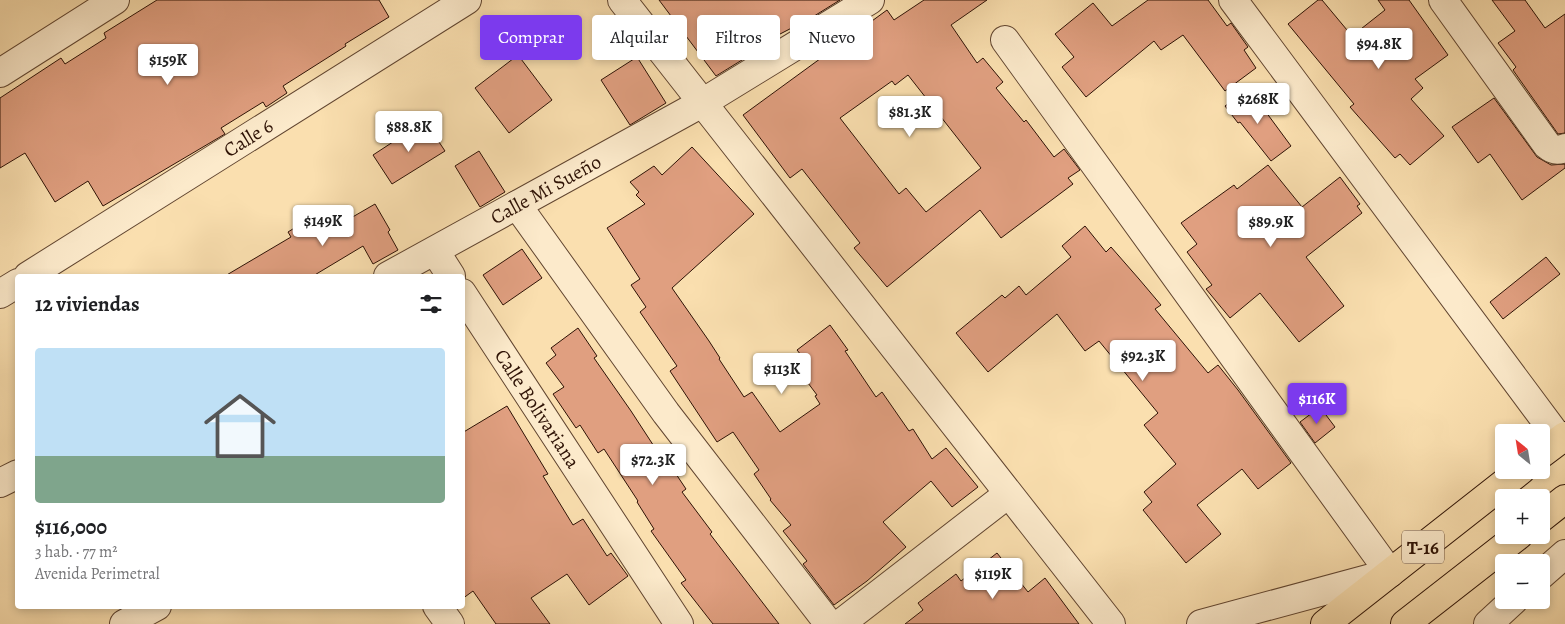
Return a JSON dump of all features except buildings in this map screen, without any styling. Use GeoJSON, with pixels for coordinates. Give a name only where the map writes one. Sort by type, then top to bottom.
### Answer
{"type":"FeatureCollection","features":[{"type":"Feature","properties":{"kind":"highway","name":"T-16"},"geometry":{"type":"LineString","coordinates":[[1325,624],[1510,479]]}},
{"type":"Feature","properties":{"kind":"highway"},"geometry":{"type":"LineString","coordinates":[[1550,511],[1565,499]]}},
{"type":"Feature","properties":{"kind":"highway","name":"T-16"},"geometry":{"type":"LineString","coordinates":[[1406,624],[1508,544]]}},
{"type":"Feature","properties":{"kind":"street"},"geometry":{"type":"LineString","coordinates":[[0,73],[115,0]]}},
{"type":"Feature","properties":{"kind":"street","name":"Calle 6"},"geometry":{"type":"LineString","coordinates":[[31,274],[467,0]]}},
{"type":"Feature","properties":{"kind":"street"},"geometry":{"type":"LineString","coordinates":[[622,0],[1111,624]]}},
{"type":"Feature","properties":{"kind":"street","name":"Calle Mi Sueño"},"geometry":{"type":"LineString","coordinates":[[392,274],[702,102],[870,0]]}},
{"type":"Feature","properties":{"kind":"street"},"geometry":{"type":"LineString","coordinates":[[1233,0],[1555,443]]}},
{"type":"Feature","properties":{"kind":"street"},"geometry":{"type":"LineString","coordinates":[[1443,0],[1547,145],[1552,149],[1559,150],[1565,148]]}},
{"type":"Feature","properties":{"kind":"street"},"geometry":{"type":"LineString","coordinates":[[1005,40],[1390,573],[1201,624]]}},
{"type":"Feature","properties":{"kind":"street"},"geometry":{"type":"LineString","coordinates":[[517,205],[672,421],[828,624]]}},
{"type":"Feature","properties":{"kind":"street"},"geometry":{"type":"LineString","coordinates":[[435,251],[450,274]]}},
{"type":"Feature","properties":{"kind":"street"},"geometry":{"type":"LineString","coordinates":[[0,294],[15,285]]}},
{"type":"Feature","properties":{"kind":"street","name":"Calle Bolivariana"},"geometry":{"type":"LineString","coordinates":[[465,298],[679,624]]}},
{"type":"Feature","properties":{"kind":"street"},"geometry":{"type":"LineString","coordinates":[[0,483],[15,476]]}},
{"type":"Feature","properties":{"kind":"street"},"geometry":{"type":"LineString","coordinates":[[840,624],[1008,494]]}},
{"type":"Feature","properties":{"kind":"street"},"geometry":{"type":"LineString","coordinates":[[1550,567],[1565,554]]}},
{"type":"Feature","properties":{"kind":"street"},"geometry":{"type":"LineString","coordinates":[[124,624],[152,609]]}},
{"type":"Feature","properties":{"kind":"street"},"geometry":{"type":"LineString","coordinates":[[439,609],[450,624]]}},
{"type":"Feature","properties":{"kind":"street"},"geometry":{"type":"LineString","coordinates":[[1488,624],[1504,609]]}}]}
